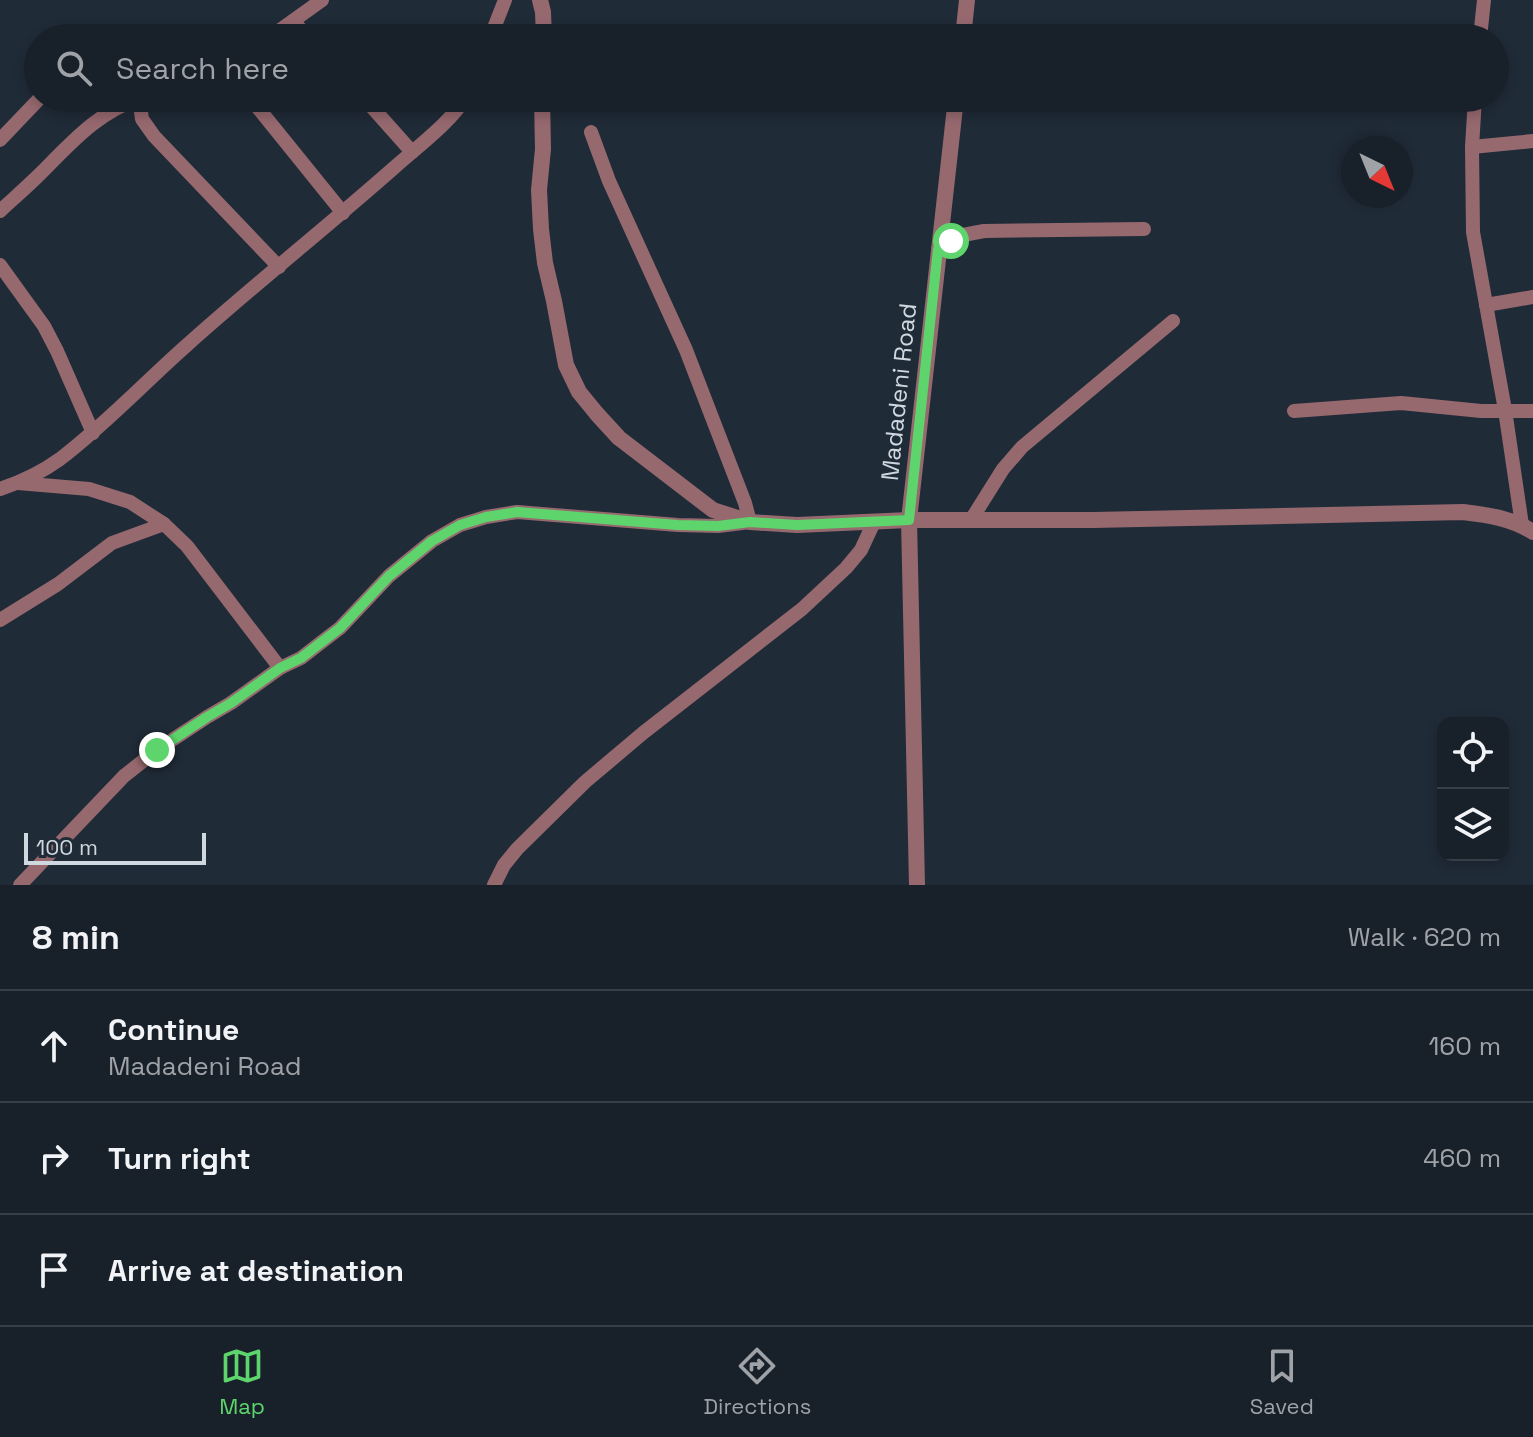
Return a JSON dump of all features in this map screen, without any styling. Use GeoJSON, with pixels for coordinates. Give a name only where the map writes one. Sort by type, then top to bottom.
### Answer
{"type":"FeatureCollection","features":[{"type":"Feature","properties":{"kind":"street"},"geometry":{"type":"LineString","coordinates":[[289,24],[322,0]]}},
{"type":"Feature","properties":{"kind":"street"},"geometry":{"type":"LineString","coordinates":[[496,24],[505,0]]}},
{"type":"Feature","properties":{"kind":"street"},"geometry":{"type":"LineString","coordinates":[[540,0],[543,24]]}},
{"type":"Feature","properties":{"kind":"street"},"geometry":{"type":"LineString","coordinates":[[964,24],[967,0]]}},
{"type":"Feature","properties":{"kind":"street"},"geometry":{"type":"LineString","coordinates":[[1481,24],[1484,0]]}},
{"type":"Feature","properties":{"kind":"street"},"geometry":{"type":"LineString","coordinates":[[293,21],[296,24]]}},
{"type":"Feature","properties":{"kind":"street"},"geometry":{"type":"LineString","coordinates":[[0,140],[27,112]]}},
{"type":"Feature","properties":{"kind":"street"},"geometry":{"type":"LineString","coordinates":[[0,211],[83,130],[107,112]]}},
{"type":"Feature","properties":{"kind":"street"},"geometry":{"type":"LineString","coordinates":[[141,112],[142,119],[154,136],[279,267]]}},
{"type":"Feature","properties":{"kind":"street"},"geometry":{"type":"LineString","coordinates":[[261,112],[343,213]]}},
{"type":"Feature","properties":{"kind":"street"},"geometry":{"type":"LineString","coordinates":[[376,112],[412,152]]}},
{"type":"Feature","properties":{"kind":"street"},"geometry":{"type":"LineString","coordinates":[[0,489],[18,483],[56,462],[93,433],[186,346],[343,213],[454,112]]}},
{"type":"Feature","properties":{"kind":"street"},"geometry":{"type":"LineString","coordinates":[[542,112],[539,190],[543,252],[566,365],[579,392],[619,438],[686,491],[713,510],[750,522]]}},
{"type":"Feature","properties":{"kind":"street","name":"Madadeni Road"},"geometry":{"type":"LineString","coordinates":[[917,885],[909,520],[954,112]]}},
{"type":"Feature","properties":{"kind":"street"},"geometry":{"type":"LineString","coordinates":[[1474,112],[1473,232],[1528,528]]}},
{"type":"Feature","properties":{"kind":"street"},"geometry":{"type":"LineString","coordinates":[[591,132],[609,181],[686,350],[750,522]]}},
{"type":"Feature","properties":{"kind":"street"},"geometry":{"type":"LineString","coordinates":[[1472,147],[1533,141]]}},
{"type":"Feature","properties":{"kind":"street"},"geometry":{"type":"LineString","coordinates":[[938,249],[973,232],[1144,229]]}},
{"type":"Feature","properties":{"kind":"street"},"geometry":{"type":"LineString","coordinates":[[0,265],[44,326],[93,433]]}},
{"type":"Feature","properties":{"kind":"street"},"geometry":{"type":"LineString","coordinates":[[1486,305],[1533,297]]}},
{"type":"Feature","properties":{"kind":"street"},"geometry":{"type":"LineString","coordinates":[[971,520],[1003,469],[1022,447],[1173,321]]}},
{"type":"Feature","properties":{"kind":"street"},"geometry":{"type":"LineString","coordinates":[[1294,411],[1401,403],[1481,411],[1533,411]]}},
{"type":"Feature","properties":{"kind":"street"},"geometry":{"type":"LineString","coordinates":[[18,483],[89,489],[130,502],[164,524],[187,546],[280,668]]}},
{"type":"Feature","properties":{"kind":"street"},"geometry":{"type":"LineString","coordinates":[[20,885],[124,776],[157,750],[280,668],[301,658],[340,628],[389,576],[432,541],[460,525],[486,517],[517,512],[718,526],[750,522],[797,525],[909,520],[1463,512],[1499,517],[1528,528]]}},
{"type":"Feature","properties":{"kind":"street"},"geometry":{"type":"LineString","coordinates":[[494,885],[517,849],[585,782],[802,609],[846,568],[861,550],[874,522]]}},
{"type":"Feature","properties":{"kind":"street"},"geometry":{"type":"LineString","coordinates":[[0,620],[58,584],[112,543],[164,524]]}},
{"type":"Feature","properties":{"kind":"route"},"geometry":{"type":"LineString","coordinates":[[157,750],[280,668],[301,658],[340,628],[389,576],[432,541],[460,525],[486,517],[517,512],[718,526],[750,522],[797,525],[909,520],[938,249],[951,241]]}}]}
